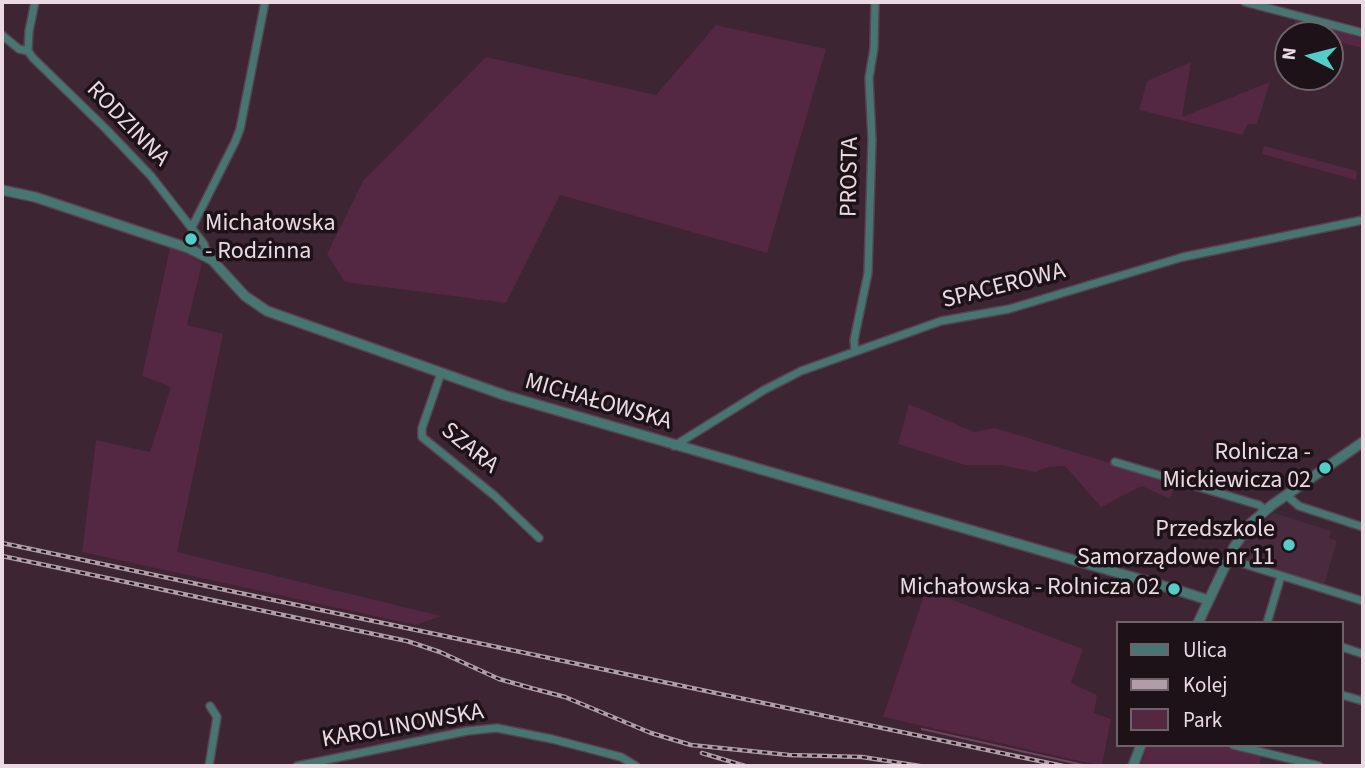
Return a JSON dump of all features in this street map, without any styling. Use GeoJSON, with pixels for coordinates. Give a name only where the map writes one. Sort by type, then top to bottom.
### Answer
{"type":"FeatureCollection","features":[{"type":"Feature","properties":{"kind":"street"},"geometry":{"type":"LineString","coordinates":[[28,51],[35,2]]}},
{"type":"Feature","properties":{"kind":"street"},"geometry":{"type":"LineString","coordinates":[[192,227],[236,142],[265,2]]}},
{"type":"Feature","properties":{"kind":"street","name":"PROSTA"},"geometry":{"type":"LineString","coordinates":[[855,351],[854,340],[868,273],[872,139],[869,78],[875,2]]}},
{"type":"Feature","properties":{"kind":"street"},"geometry":{"type":"LineString","coordinates":[[1245,2],[1363,33]]}},
{"type":"Feature","properties":{"kind":"street","name":"RODZINNA"},"geometry":{"type":"LineString","coordinates":[[2,35],[19,49],[28,51],[151,176],[204,244],[208,257]]}},
{"type":"Feature","properties":{"kind":"street","name":"MICHAŁOWSKA"},"geometry":{"type":"LineString","coordinates":[[2,190],[35,197],[162,238],[208,257],[246,296],[267,311],[504,396],[1208,600]]}},
{"type":"Feature","properties":{"kind":"street","name":"SPACEROWA"},"geometry":{"type":"LineString","coordinates":[[674,446],[764,390],[809,368],[942,321],[1009,309],[1183,257],[1363,220]]}},
{"type":"Feature","properties":{"kind":"street","name":"SZARA"},"geometry":{"type":"LineString","coordinates":[[441,373],[421,431],[422,437],[495,496],[538,538]]}},
{"type":"Feature","properties":{"kind":"street"},"geometry":{"type":"LineString","coordinates":[[1199,621],[1245,530],[1265,510],[1363,442]]}},
{"type":"Feature","properties":{"kind":"street"},"geometry":{"type":"LineString","coordinates":[[1115,461],[1259,505],[1265,510]]}},
{"type":"Feature","properties":{"kind":"street"},"geometry":{"type":"LineString","coordinates":[[1286,495],[1299,506],[1363,527]]}},
{"type":"Feature","properties":{"kind":"street"},"geometry":{"type":"LineString","coordinates":[[1228,559],[1363,601]]}},
{"type":"Feature","properties":{"kind":"street"},"geometry":{"type":"LineString","coordinates":[[1268,621],[1281,576]]}},
{"type":"Feature","properties":{"kind":"street"},"geometry":{"type":"LineString","coordinates":[[1344,648],[1363,654]]}},
{"type":"Feature","properties":{"kind":"street"},"geometry":{"type":"LineString","coordinates":[[1344,696],[1363,701]]}},
{"type":"Feature","properties":{"kind":"street"},"geometry":{"type":"LineString","coordinates":[[209,766],[216,717],[210,706]]}},
{"type":"Feature","properties":{"kind":"street","name":"KAROLINOWSKA"},"geometry":{"type":"LineString","coordinates":[[297,766],[467,731],[497,729],[552,739],[614,755],[636,766]]}},
{"type":"Feature","properties":{"kind":"street"},"geometry":{"type":"LineString","coordinates":[[1133,766],[1140,747]]}},
{"type":"Feature","properties":{"kind":"street"},"geometry":{"type":"LineString","coordinates":[[1241,747],[1319,766]]}},
{"type":"Feature","properties":{"kind":"shaded area","name":"Przedszkole Samorządowe nr 11"},"geometry":{"type":"Polygon","coordinates":[[[1274,513],[1331,531],[1329,538],[1337,541],[1324,585],[1240,559],[1240,550],[1250,534],[1274,513]]]}},
{"type":"Feature","properties":{"kind":"green space"},"geometry":{"type":"Polygon","coordinates":[[[716,25],[826,49],[767,253],[560,195],[506,303],[345,282],[327,254],[363,181],[486,57],[656,95],[716,25]]]}},
{"type":"Feature","properties":{"kind":"green space"},"geometry":{"type":"Polygon","coordinates":[[[1344,33],[1363,38],[1363,48],[1344,43],[1344,33]]]}},
{"type":"Feature","properties":{"kind":"green space"},"geometry":{"type":"Polygon","coordinates":[[[1191,62],[1182,117],[1270,82],[1257,124],[1248,124],[1242,135],[1139,110],[1147,81],[1191,62]]]}},
{"type":"Feature","properties":{"kind":"green space"},"geometry":{"type":"Polygon","coordinates":[[[1264,146],[1357,171],[1356,180],[1262,154],[1264,146]]]}},
{"type":"Feature","properties":{"kind":"green space"},"geometry":{"type":"Polygon","coordinates":[[[170,248],[202,263],[187,325],[223,334],[177,552],[441,616],[416,625],[82,552],[96,440],[150,452],[171,387],[142,376],[170,248]]]}},
{"type":"Feature","properties":{"kind":"green space"},"geometry":{"type":"Polygon","coordinates":[[[909,404],[974,432],[995,428],[1176,483],[1170,499],[1142,486],[1101,507],[1065,466],[1048,467],[1036,472],[1001,465],[965,465],[898,444],[909,404]]]}},
{"type":"Feature","properties":{"kind":"green space"},"geometry":{"type":"Polygon","coordinates":[[[926,590],[1083,649],[1071,683],[1097,695],[1094,713],[1111,719],[1102,766],[883,717],[926,590]]]}},
{"type":"Feature","properties":{"kind":"green space"},"geometry":{"type":"Polygon","coordinates":[[[1147,747],[1231,747],[1262,755],[1259,766],[1141,764],[1147,747]]]}},
{"type":"Feature","properties":{"kind":"waterway"},"geometry":{"type":"LineString","coordinates":[[922,729],[1088,766]]}},
{"type":"Feature","properties":{"kind":"railway"},"geometry":{"type":"LineString","coordinates":[[2,543],[1063,766]]}},
{"type":"Feature","properties":{"kind":"railway"},"geometry":{"type":"LineString","coordinates":[[2,556],[407,641],[440,652],[499,679],[531,688]]}},
{"type":"Feature","properties":{"kind":"railway"},"geometry":{"type":"LineString","coordinates":[[523,686],[565,697],[651,733],[691,745],[789,755],[862,757],[920,766]]}},
{"type":"Feature","properties":{"kind":"railway"},"geometry":{"type":"LineString","coordinates":[[702,753],[745,766]]}},
{"type":"Feature","properties":{"kind":"place","name":"Michałowska - Rodzinna"},"geometry":{"type":"Point","coordinates":[191,239]}},
{"type":"Feature","properties":{"kind":"place","name":"Rolnicza - Mickiewicza 02"},"geometry":{"type":"Point","coordinates":[1325,468]}},
{"type":"Feature","properties":{"kind":"place","name":"Przedszkole Samorządowe nr 11"},"geometry":{"type":"Point","coordinates":[1289,545]}},
{"type":"Feature","properties":{"kind":"place","name":"Michałowska - Rolnicza 02"},"geometry":{"type":"Point","coordinates":[1174,589]}}]}
